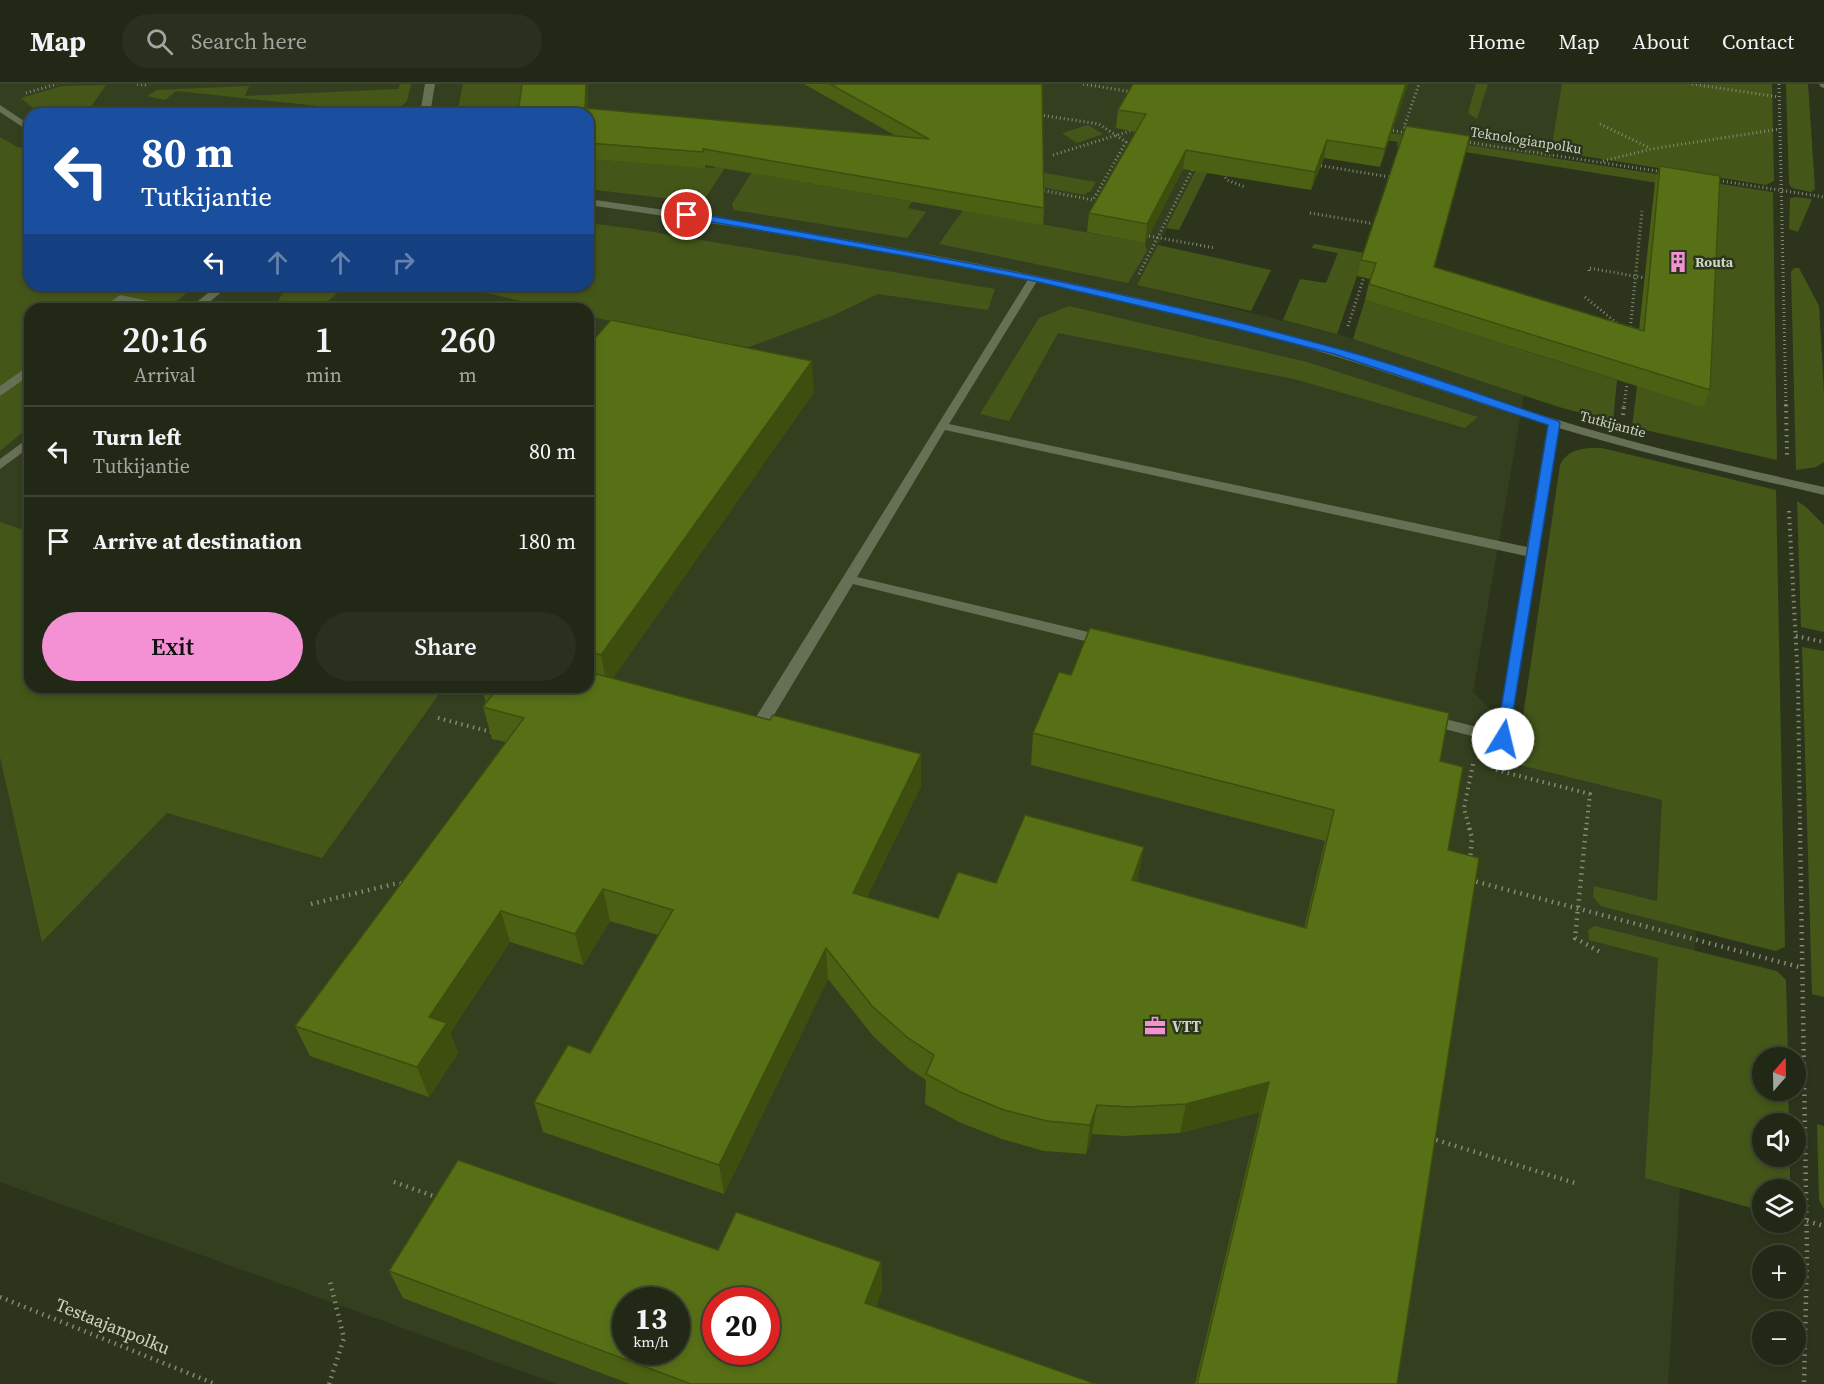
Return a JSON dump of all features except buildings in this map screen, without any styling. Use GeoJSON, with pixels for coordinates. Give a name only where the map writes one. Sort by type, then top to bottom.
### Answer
{"type":"FeatureCollection","features":[{"type":"Feature","properties":{"kind":"street"},"geometry":{"type":"LineString","coordinates":[[426,108],[430,84]]}},
{"type":"Feature","properties":{"kind":"street"},"geometry":{"type":"LineString","coordinates":[[0,108],[24,125]]}},
{"type":"Feature","properties":{"kind":"street","name":"Tutkijantie"},"geometry":{"type":"LineString","coordinates":[[594,203],[777,230],[1034,278],[1235,325],[1337,352],[1554,423],[1666,454],[1824,491]]}},
{"type":"Feature","properties":{"kind":"street"},"geometry":{"type":"LineString","coordinates":[[744,731],[755,734],[1034,278]]}},
{"type":"Feature","properties":{"kind":"street"},"geometry":{"type":"LineString","coordinates":[[202,303],[217,291]]}},
{"type":"Feature","properties":{"kind":"street"},"geometry":{"type":"LineString","coordinates":[[114,303],[120,298],[144,303]]}},
{"type":"Feature","properties":{"kind":"street"},"geometry":{"type":"LineString","coordinates":[[0,392],[24,374]]}},
{"type":"Feature","properties":{"kind":"street"},"geometry":{"type":"LineString","coordinates":[[1416,717],[1503,739],[1554,423]]}},
{"type":"Feature","properties":{"kind":"street"},"geometry":{"type":"LineString","coordinates":[[942,426],[1533,553]]}},
{"type":"Feature","properties":{"kind":"street"},"geometry":{"type":"LineString","coordinates":[[0,465],[24,446]]}},
{"type":"Feature","properties":{"kind":"street"},"geometry":{"type":"LineString","coordinates":[[849,579],[1119,645]]}},
{"type":"Feature","properties":{"kind":"path"},"geometry":{"type":"LineString","coordinates":[[136,84],[147,86]]}},
{"type":"Feature","properties":{"kind":"path"},"geometry":{"type":"LineString","coordinates":[[1083,84],[1137,92]]}},
{"type":"Feature","properties":{"kind":"path"},"geometry":{"type":"LineString","coordinates":[[1411,133],[1404,127],[1419,84]]}},
{"type":"Feature","properties":{"kind":"path"},"geometry":{"type":"LineString","coordinates":[[1692,84],[1779,97]]}},
{"type":"Feature","properties":{"kind":"path"},"geometry":{"type":"LineString","coordinates":[[1779,84],[1788,483],[1796,636],[1803,968],[1807,1221],[1804,1384]]}},
{"type":"Feature","properties":{"kind":"path"},"geometry":{"type":"LineString","coordinates":[[1030,113],[1099,124],[1126,142],[1093,200],[1035,189]]}},
{"type":"Feature","properties":{"kind":"path"},"geometry":{"type":"LineString","coordinates":[[1600,124],[1651,148]]}},
{"type":"Feature","properties":{"kind":"path"},"geometry":{"type":"LineString","coordinates":[[1600,162],[1651,148],[1780,129]]}},
{"type":"Feature","properties":{"kind":"path"},"geometry":{"type":"LineString","coordinates":[[1053,155],[1130,130]]}},
{"type":"Feature","properties":{"kind":"path"},"geometry":{"type":"LineString","coordinates":[[1388,130],[1411,133]]}},
{"type":"Feature","properties":{"kind":"path"},"geometry":{"type":"LineString","coordinates":[[1409,140],[1411,133]]}},
{"type":"Feature","properties":{"kind":"path","name":"Teknologianpolku"},"geometry":{"type":"LineString","coordinates":[[1458,140],[1668,172]]}},
{"type":"Feature","properties":{"kind":"path"},"geometry":{"type":"LineString","coordinates":[[1310,164],[1390,177]]}},
{"type":"Feature","properties":{"kind":"path"},"geometry":{"type":"LineString","coordinates":[[1137,277],[1194,166]]}},
{"type":"Feature","properties":{"kind":"path"},"geometry":{"type":"LineString","coordinates":[[1223,174],[1227,180],[1245,187]]}},
{"type":"Feature","properties":{"kind":"path"},"geometry":{"type":"LineString","coordinates":[[1713,180],[1824,197]]}},
{"type":"Feature","properties":{"kind":"path"},"geometry":{"type":"LineString","coordinates":[[1585,297],[1609,316],[1629,338],[1642,211]]}},
{"type":"Feature","properties":{"kind":"path"},"geometry":{"type":"LineString","coordinates":[[1310,213],[1375,224]]}},
{"type":"Feature","properties":{"kind":"path"},"geometry":{"type":"LineString","coordinates":[[1149,236],[1215,248]]}},
{"type":"Feature","properties":{"kind":"path"},"geometry":{"type":"LineString","coordinates":[[1589,271],[1589,268],[1645,278]]}},
{"type":"Feature","properties":{"kind":"path"},"geometry":{"type":"LineString","coordinates":[[1337,352],[1344,339],[1364,278]]}},
{"type":"Feature","properties":{"kind":"path"},"geometry":{"type":"LineString","coordinates":[[1623,417],[1627,383]]}},
{"type":"Feature","properties":{"kind":"path"},"geometry":{"type":"LineString","coordinates":[[1796,636],[1824,642]]}},
{"type":"Feature","properties":{"kind":"path"},"geometry":{"type":"LineString","coordinates":[[438,718],[491,732],[496,725]]}},
{"type":"Feature","properties":{"kind":"path"},"geometry":{"type":"LineString","coordinates":[[1460,728],[1456,740],[1473,764],[1484,767]]}},
{"type":"Feature","properties":{"kind":"path"},"geometry":{"type":"LineString","coordinates":[[1469,868],[1472,838],[1464,808],[1473,764]]}},
{"type":"Feature","properties":{"kind":"path"},"geometry":{"type":"LineString","coordinates":[[1494,770],[1590,794],[1575,939],[1602,952]]}},
{"type":"Feature","properties":{"kind":"path"},"geometry":{"type":"LineString","coordinates":[[1467,879],[1803,968]]}},
{"type":"Feature","properties":{"kind":"path"},"geometry":{"type":"LineString","coordinates":[[311,904],[398,883],[408,886]]}},
{"type":"Feature","properties":{"kind":"path"},"geometry":{"type":"LineString","coordinates":[[1427,1137],[1578,1184]]}},
{"type":"Feature","properties":{"kind":"path"},"geometry":{"type":"LineString","coordinates":[[394,1182],[449,1201]]}},
{"type":"Feature","properties":{"kind":"path"},"geometry":{"type":"LineString","coordinates":[[1807,1221],[1824,1226]]}},
{"type":"Feature","properties":{"kind":"path"},"geometry":{"type":"LineString","coordinates":[[329,1384],[344,1338],[330,1282]]}},
{"type":"Feature","properties":{"kind":"path","name":"Testaajanpolku"},"geometry":{"type":"LineString","coordinates":[[0,1296],[215,1384]]}},
{"type":"Feature","properties":{"kind":"shaded area"},"geometry":{"type":"Polygon","coordinates":[[[0,84],[1563,84],[1552,159],[1228,108],[1138,285],[1337,334],[1524,395],[1473,692],[1533,752],[1704,797],[1668,1384],[557,1384],[0,1182],[0,84]]]}},
{"type":"Feature","properties":{"kind":"green space"},"geometry":{"type":"Polygon","coordinates":[[[400,84],[411,84],[407,101],[400,108],[337,108],[176,91],[165,100],[147,96],[157,90],[249,86],[245,96],[398,89],[400,84]]]}},
{"type":"Feature","properties":{"kind":"green space"},"geometry":{"type":"Polygon","coordinates":[[[463,84],[527,84],[524,108],[458,108],[463,84]]]}},
{"type":"Feature","properties":{"kind":"green space"},"geometry":{"type":"Polygon","coordinates":[[[1476,84],[1488,84],[1477,119],[1468,113],[1476,84]]]}},
{"type":"Feature","properties":{"kind":"green space"},"geometry":{"type":"Polygon","coordinates":[[[1562,84],[1772,84],[1774,181],[1766,185],[1551,151],[1562,84]]]}},
{"type":"Feature","properties":{"kind":"green space"},"geometry":{"type":"Polygon","coordinates":[[[1786,84],[1808,84],[1815,189],[1811,192],[1792,188],[1789,184],[1786,84]]]}},
{"type":"Feature","properties":{"kind":"green space"},"geometry":{"type":"Polygon","coordinates":[[[106,85],[90,108],[33,108],[21,98],[62,86],[106,85]]]}},
{"type":"Feature","properties":{"kind":"green space"},"geometry":{"type":"Polygon","coordinates":[[[1228,108],[1773,192],[1777,460],[1632,427],[1637,386],[1714,192],[1421,145],[1419,149],[1397,146],[1398,142],[1232,115],[1228,108]]]}},
{"type":"Feature","properties":{"kind":"green space"},"geometry":{"type":"Polygon","coordinates":[[[1088,125],[1103,134],[1077,143],[1062,133],[1088,125]]]}},
{"type":"Feature","properties":{"kind":"green space"},"geometry":{"type":"Polygon","coordinates":[[[731,136],[739,137],[723,171],[704,200],[697,202],[594,190],[594,159],[714,168],[731,136]]]}},
{"type":"Feature","properties":{"kind":"green space"},"geometry":{"type":"Polygon","coordinates":[[[0,137],[17,147],[24,148],[24,291],[189,291],[174,303],[24,303],[24,431],[0,451],[0,137]]]}},
{"type":"Feature","properties":{"kind":"green space"},"geometry":{"type":"Polygon","coordinates":[[[773,138],[763,175],[912,202],[908,208],[926,212],[907,238],[734,210],[732,204],[773,138]]]}},
{"type":"Feature","properties":{"kind":"green space"},"geometry":{"type":"Polygon","coordinates":[[[1210,143],[1221,145],[1179,230],[1166,228],[1210,143]]]}},
{"type":"Feature","properties":{"kind":"green space"},"geometry":{"type":"Polygon","coordinates":[[[1016,168],[1096,182],[1090,192],[1085,195],[1007,181],[1016,168]]]}},
{"type":"Feature","properties":{"kind":"green space"},"geometry":{"type":"Polygon","coordinates":[[[1790,198],[1812,199],[1798,232],[1789,229],[1790,198]]]}},
{"type":"Feature","properties":{"kind":"green space"},"geometry":{"type":"Polygon","coordinates":[[[963,210],[1145,243],[1147,251],[1128,283],[939,244],[963,210]]]}},
{"type":"Feature","properties":{"kind":"green space"},"geometry":{"type":"Polygon","coordinates":[[[594,224],[995,289],[988,310],[878,294],[832,316],[749,347],[710,343],[594,317],[594,303],[530,303],[478,291],[594,291],[594,224]]]}},
{"type":"Feature","properties":{"kind":"green space"},"geometry":{"type":"Polygon","coordinates":[[[1314,244],[1365,253],[1337,334],[1283,320],[1300,279],[1326,283],[1338,253],[1312,248],[1314,244]]]}},
{"type":"Feature","properties":{"kind":"green space"},"geometry":{"type":"Polygon","coordinates":[[[1158,245],[1271,270],[1251,311],[1137,285],[1158,245]]]}},
{"type":"Feature","properties":{"kind":"green space"},"geometry":{"type":"Polygon","coordinates":[[[1794,268],[1799,268],[1819,306],[1824,393],[1824,462],[1816,467],[1796,470],[1791,272],[1794,268]]]}},
{"type":"Feature","properties":{"kind":"green space"},"geometry":{"type":"Polygon","coordinates":[[[284,291],[340,291],[326,303],[277,303],[284,291]]]}},
{"type":"Feature","properties":{"kind":"green space"},"geometry":{"type":"Polygon","coordinates":[[[1365,300],[1617,380],[1613,422],[1559,407],[1353,339],[1365,300]]]}},
{"type":"Feature","properties":{"kind":"green space"},"geometry":{"type":"Polygon","coordinates":[[[1069,306],[1307,362],[1478,417],[1465,428],[1294,379],[1058,333],[1009,421],[980,414],[1039,318],[1069,306]]]}},
{"type":"Feature","properties":{"kind":"green space"},"geometry":{"type":"Polygon","coordinates":[[[1602,448],[1776,490],[1785,947],[1775,951],[1601,906],[1593,897],[1594,886],[1657,901],[1662,800],[1516,764],[1560,465],[1572,452],[1602,448]]]}},
{"type":"Feature","properties":{"kind":"green space"},"geometry":{"type":"Polygon","coordinates":[[[1797,501],[1824,525],[1824,632],[1801,627],[1797,501]]]}},
{"type":"Feature","properties":{"kind":"green space"},"geometry":{"type":"Polygon","coordinates":[[[0,522],[24,530],[24,693],[440,693],[322,858],[167,813],[42,942],[0,757],[0,522]]]}},
{"type":"Feature","properties":{"kind":"green space"},"geometry":{"type":"Polygon","coordinates":[[[1802,647],[1824,651],[1824,997],[1812,994],[1802,647]]]}},
{"type":"Feature","properties":{"kind":"green space"},"geometry":{"type":"Polygon","coordinates":[[[1595,926],[1777,971],[1786,980],[1788,1047],[1752,1047],[1752,1101],[1788,1101],[1789,1113],[1752,1113],[1752,1167],[1790,1167],[1790,1179],[1752,1179],[1752,1208],[1645,1178],[1658,958],[1589,940],[1588,930],[1595,926]]]}},
{"type":"Feature","properties":{"kind":"green space"},"geometry":{"type":"Polygon","coordinates":[[[1817,1124],[1824,1126],[1824,1209],[1819,1200],[1817,1124]]]}},
{"type":"Feature","properties":{"kind":"place","name":"Routa"},"geometry":{"type":"Point","coordinates":[1678,262]}},
{"type":"Feature","properties":{"kind":"place","name":"VTT"},"geometry":{"type":"Point","coordinates":[1155,1026]}},
{"type":"Feature","properties":{"kind":"route"},"geometry":{"type":"LineString","coordinates":[[687,215],[1034,278],[1235,325],[1337,352],[1554,423],[1503,739]]}}]}
